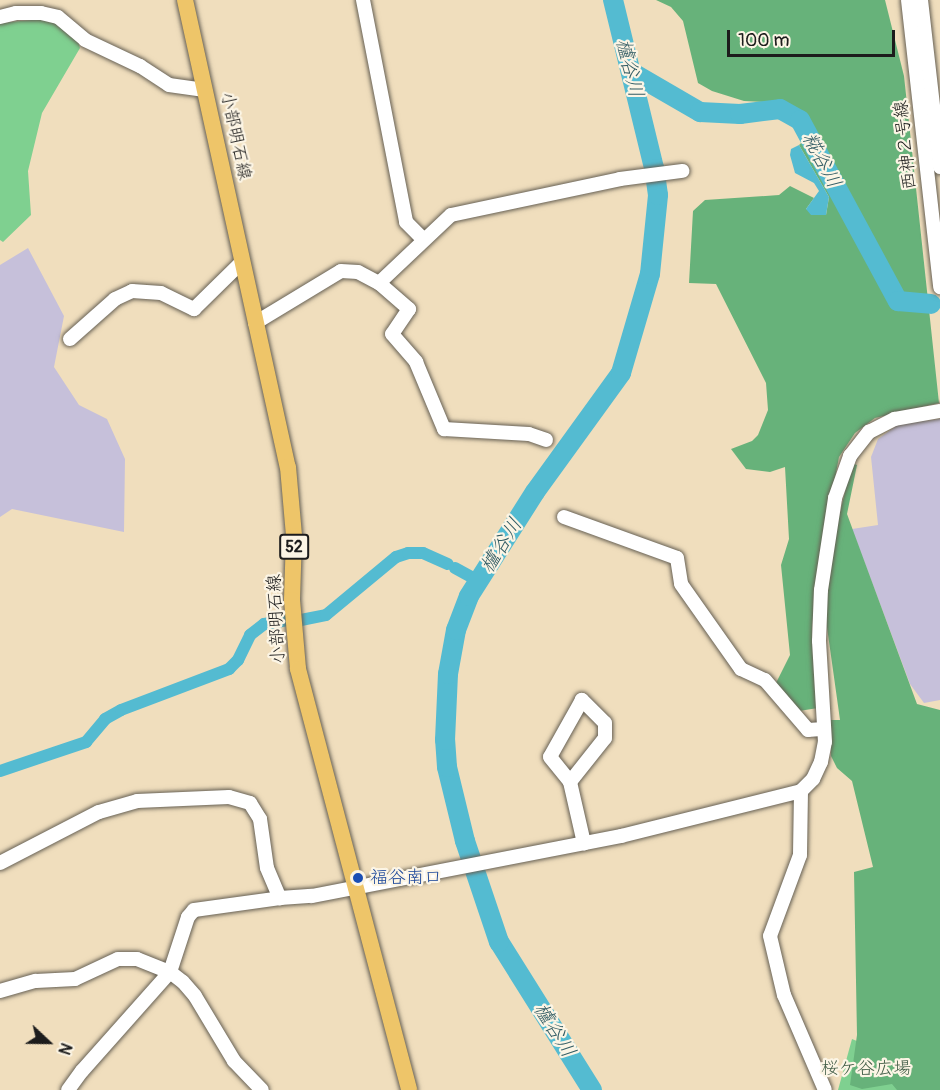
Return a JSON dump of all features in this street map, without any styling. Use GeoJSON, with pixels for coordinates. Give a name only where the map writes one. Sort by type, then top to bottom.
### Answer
{"type":"FeatureCollection","features":[{"type":"Feature","properties":{"kind":"main road","name":"小部明石線"},"geometry":{"type":"LineString","coordinates":[[185,0],[288,467],[294,536],[292,600],[298,669],[409,1090]]}},
{"type":"Feature","properties":{"kind":"street"},"geometry":{"type":"LineString","coordinates":[[363,0],[406,222],[423,240]]}},
{"type":"Feature","properties":{"kind":"street","name":"西神２号線"},"geometry":{"type":"LineString","coordinates":[[908,0],[940,286]]}},
{"type":"Feature","properties":{"kind":"street","name":"西神２号線"},"geometry":{"type":"LineString","coordinates":[[921,0],[940,168]]}},
{"type":"Feature","properties":{"kind":"street"},"geometry":{"type":"LineString","coordinates":[[0,17],[16,13],[41,13],[58,17],[85,40],[140,66],[169,85],[205,90]]}},
{"type":"Feature","properties":{"kind":"street"},"geometry":{"type":"LineString","coordinates":[[379,283],[451,215],[620,178],[682,171]]}},
{"type":"Feature","properties":{"kind":"street"},"geometry":{"type":"LineString","coordinates":[[70,339],[115,299],[132,291],[161,293],[194,309],[242,262]]}},
{"type":"Feature","properties":{"kind":"street"},"geometry":{"type":"LineString","coordinates":[[255,323],[328,281],[341,271],[358,272],[379,283],[409,309],[392,334],[416,362],[444,429],[529,434],[546,440]]}},
{"type":"Feature","properties":{"kind":"street"},"geometry":{"type":"LineString","coordinates":[[68,1090],[82,1071],[170,972],[188,917],[194,910],[356,888],[584,843],[801,791],[813,779],[821,762],[824,729],[819,641],[821,590],[835,498],[850,456],[869,432],[895,419],[940,411]]}},
{"type":"Feature","properties":{"kind":"street"},"geometry":{"type":"LineString","coordinates":[[564,517],[677,558],[681,584],[741,669],[765,680],[808,730],[824,729]]}},
{"type":"Feature","properties":{"kind":"street"},"geometry":{"type":"LineString","coordinates":[[570,782],[604,738],[605,723],[582,700],[550,757],[570,782],[584,843]]}},
{"type":"Feature","properties":{"kind":"street"},"geometry":{"type":"LineString","coordinates":[[801,791],[800,855],[770,936],[784,995],[825,1090]]}},
{"type":"Feature","properties":{"kind":"street"},"geometry":{"type":"LineString","coordinates":[[0,863],[99,812],[137,801],[229,797],[250,803],[260,819],[267,868],[280,898]]}},
{"type":"Feature","properties":{"kind":"street"},"geometry":{"type":"LineString","coordinates":[[0,991],[36,981],[75,979],[118,959],[137,959],[170,972],[195,996],[234,1061],[262,1090]]}},
{"type":"Feature","properties":{"kind":"shaded area"},"geometry":{"type":"Polygon","coordinates":[[[28,248],[64,316],[54,367],[79,405],[107,419],[125,459],[124,532],[12,509],[0,517],[0,265],[28,248]]]}},
{"type":"Feature","properties":{"kind":"shaded area"},"geometry":{"type":"Polygon","coordinates":[[[940,419],[940,700],[924,703],[910,684],[852,529],[878,525],[871,457],[878,439],[899,424],[940,419]]]}},
{"type":"Feature","properties":{"kind":"green space"},"geometry":{"type":"Polygon","coordinates":[[[656,0],[885,0],[904,76],[939,403],[875,418],[855,433],[839,457],[819,563],[812,628],[818,708],[799,711],[776,683],[790,655],[781,565],[789,539],[785,467],[770,472],[746,469],[731,449],[752,441],[758,435],[768,410],[766,383],[716,284],[689,283],[693,211],[705,200],[779,195],[790,186],[814,198],[806,209],[826,215],[829,197],[799,145],[811,134],[807,119],[786,103],[744,101],[712,91],[698,83],[683,21],[671,7],[656,0]]]}},
{"type":"Feature","properties":{"kind":"green space"},"geometry":{"type":"Polygon","coordinates":[[[52,18],[76,35],[80,48],[42,113],[28,171],[31,215],[3,242],[0,240],[0,23],[52,18]]]}},
{"type":"Feature","properties":{"kind":"green space"},"geometry":{"type":"Polygon","coordinates":[[[852,463],[857,465],[847,514],[917,704],[940,710],[940,1090],[897,1090],[892,1084],[862,1089],[850,1085],[857,1035],[854,872],[873,867],[852,781],[837,768],[831,756],[831,720],[840,720],[825,613],[836,529],[852,463]]]}},
{"type":"Feature","properties":{"kind":"green space","name":"桜ケ谷広場"},"geometry":{"type":"Polygon","coordinates":[[[852,1039],[903,1060],[915,1090],[838,1090],[852,1039]]]}},
{"type":"Feature","properties":{"kind":"water"},"geometry":{"type":"Polygon","coordinates":[[[799,145],[829,197],[826,215],[811,215],[806,209],[819,191],[814,183],[795,173],[790,155],[791,149],[799,145]]]}},
{"type":"Feature","properties":{"kind":"waterway","name":"櫨谷川"},"geometry":{"type":"LineString","coordinates":[[592,1090],[499,942],[465,841],[447,767],[445,740],[448,674],[456,630],[469,596],[535,492],[621,373],[650,274],[658,195],[654,168],[613,0]]}},
{"type":"Feature","properties":{"kind":"waterway","name":"糀谷川"},"geometry":{"type":"LineString","coordinates":[[631,72],[700,112],[740,114],[780,109],[800,120],[898,301],[931,304]]}},
{"type":"Feature","properties":{"kind":"waterway"},"geometry":{"type":"LineString","coordinates":[[301,620],[326,615],[396,557],[408,553],[423,553],[448,564]]}},
{"type":"Feature","properties":{"kind":"waterway"},"geometry":{"type":"LineString","coordinates":[[455,568],[477,580]]}},
{"type":"Feature","properties":{"kind":"waterway"},"geometry":{"type":"LineString","coordinates":[[0,771],[86,742],[105,719],[121,710],[229,669],[238,660],[250,635],[264,624],[284,621]]}},
{"type":"Feature","properties":{"kind":"place","name":"福谷南口"},"geometry":{"type":"Point","coordinates":[358,878]}}]}
